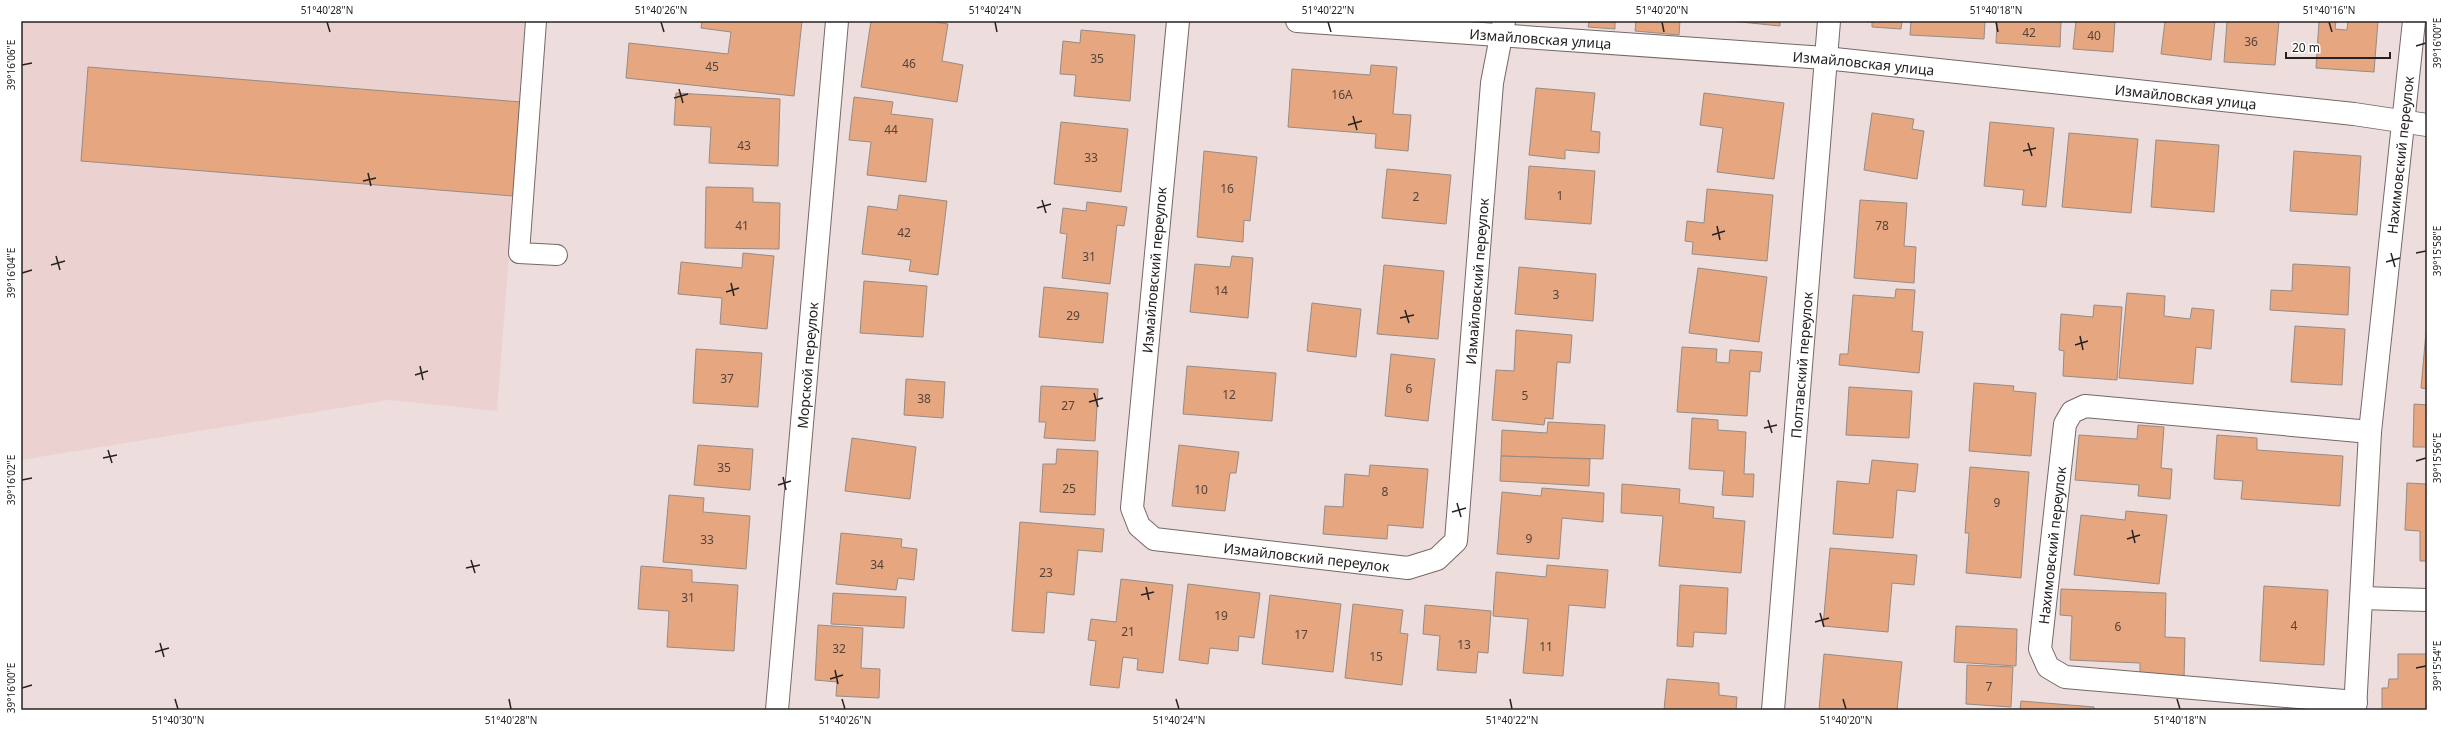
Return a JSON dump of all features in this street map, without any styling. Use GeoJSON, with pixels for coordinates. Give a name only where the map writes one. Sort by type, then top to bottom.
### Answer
{"type":"FeatureCollection","features":[{"type":"Feature","properties":{"kind":"street","name":"Морской переулок"},"geometry":{"type":"LineString","coordinates":[[777,710],[837,21]]}},
{"type":"Feature","properties":{"kind":"street","name":"Измайловский переулок"},"geometry":{"type":"LineString","coordinates":[[1178,21],[1132,508],[1140,526],[1154,539],[1408,568],[1437,559],[1456,541],[1492,83],[1503,29]]}},
{"type":"Feature","properties":{"kind":"street","name":"Измайловская улица"},"geometry":{"type":"LineString","coordinates":[[1297,21],[1503,29],[1826,58],[2354,114],[2402,123],[2427,125]]}},
{"type":"Feature","properties":{"kind":"street","name":"Полтавский переулок"},"geometry":{"type":"LineString","coordinates":[[1773,710],[1828,21]]}},
{"type":"Feature","properties":{"kind":"street","name":"Нахимовский переулок"},"geometry":{"type":"LineString","coordinates":[[2370,432],[2085,406],[2072,412],[2065,424],[2040,649],[2048,668],[2065,678],[2356,706],[2370,432],[2414,21]]}},
{"type":"Feature","properties":{"kind":"street"},"geometry":{"type":"LineString","coordinates":[[2362,598],[2427,600]]}},
{"type":"Feature","properties":{"kind":"lane"},"geometry":{"type":"LineString","coordinates":[[536,21],[519,253],[557,255]]}},
{"type":"Feature","properties":{"kind":"shaded area"},"geometry":{"type":"Polygon","coordinates":[[[21,21],[530,21],[521,102],[497,411],[389,400],[21,460],[21,21]]]}},
{"type":"Feature","properties":{"kind":"building"},"geometry":{"type":"Polygon","coordinates":[[[702,21],[802,21],[794,96],[626,78],[629,43],[728,54],[731,32],[701,28],[702,21]]]}},
{"type":"Feature","properties":{"kind":"building"},"geometry":{"type":"Polygon","coordinates":[[[871,21],[928,21],[948,24],[942,61],[963,65],[957,102],[861,87],[871,21]]]}},
{"type":"Feature","properties":{"kind":"building"},"geometry":{"type":"Polygon","coordinates":[[[1589,21],[1615,21],[1615,29],[1588,27],[1589,21]]]}},
{"type":"Feature","properties":{"kind":"building"},"geometry":{"type":"Polygon","coordinates":[[[1636,21],[1680,21],[1679,35],[1635,31],[1636,21]]]}},
{"type":"Feature","properties":{"kind":"building"},"geometry":{"type":"Polygon","coordinates":[[[1731,21],[1780,21],[1780,26],[1731,21]]]}},
{"type":"Feature","properties":{"kind":"building"},"geometry":{"type":"Polygon","coordinates":[[[1872,21],[1902,21],[1901,29],[1872,27],[1872,21]]]}},
{"type":"Feature","properties":{"kind":"building"},"geometry":{"type":"Polygon","coordinates":[[[1911,21],[1985,21],[1984,39],[1910,35],[1911,21]]]}},
{"type":"Feature","properties":{"kind":"building"},"geometry":{"type":"Polygon","coordinates":[[[1997,21],[2061,21],[2060,47],[1996,43],[1997,21]]]}},
{"type":"Feature","properties":{"kind":"building"},"geometry":{"type":"Polygon","coordinates":[[[2076,21],[2115,21],[2113,52],[2073,49],[2076,21]]]}},
{"type":"Feature","properties":{"kind":"building"},"geometry":{"type":"Polygon","coordinates":[[[2165,21],[2215,21],[2211,60],[2161,54],[2165,21]]]}},
{"type":"Feature","properties":{"kind":"building"},"geometry":{"type":"Polygon","coordinates":[[[2227,21],[2279,21],[2275,65],[2224,62],[2227,21]]]}},
{"type":"Feature","properties":{"kind":"building"},"geometry":{"type":"Polygon","coordinates":[[[2319,21],[2336,21],[2335,29],[2347,30],[2348,21],[2378,21],[2374,72],[2316,68],[2319,21]]]}},
{"type":"Feature","properties":{"kind":"building"},"geometry":{"type":"Polygon","coordinates":[[[1081,30],[1135,35],[1130,101],[1074,96],[1076,75],[1060,74],[1063,41],[1080,43],[1081,30]]]}},
{"type":"Feature","properties":{"kind":"building"},"geometry":{"type":"Polygon","coordinates":[[[1371,65],[1397,67],[1393,114],[1411,115],[1408,151],[1375,148],[1376,134],[1288,127],[1292,69],[1370,75],[1371,65]]]}},
{"type":"Feature","properties":{"kind":"building"},"geometry":{"type":"Polygon","coordinates":[[[88,67],[521,102],[513,196],[81,161],[88,67]]]}},
{"type":"Feature","properties":{"kind":"building"},"geometry":{"type":"Polygon","coordinates":[[[1536,88],[1595,93],[1591,131],[1600,132],[1599,153],[1565,150],[1565,159],[1529,155],[1536,88]]]}},
{"type":"Feature","properties":{"kind":"building"},"geometry":{"type":"Polygon","coordinates":[[[676,93],[780,99],[778,166],[709,163],[711,127],[674,125],[676,93]]]}},
{"type":"Feature","properties":{"kind":"building"},"geometry":{"type":"Polygon","coordinates":[[[1704,93],[1784,103],[1774,179],[1717,172],[1723,128],[1700,125],[1704,93]]]}},
{"type":"Feature","properties":{"kind":"building"},"geometry":{"type":"Polygon","coordinates":[[[854,97],[893,102],[891,114],[933,119],[926,182],[867,175],[871,142],[849,140],[854,97]]]}},
{"type":"Feature","properties":{"kind":"building"},"geometry":{"type":"Polygon","coordinates":[[[1872,113],[1914,119],[1912,129],[1924,131],[1917,179],[1864,170],[1872,113]]]}},
{"type":"Feature","properties":{"kind":"building"},"geometry":{"type":"Polygon","coordinates":[[[1061,122],[1128,129],[1121,192],[1054,184],[1061,122]]]}},
{"type":"Feature","properties":{"kind":"building"},"geometry":{"type":"Polygon","coordinates":[[[1990,122],[2054,128],[2046,207],[2022,205],[2024,190],[1984,186],[1990,122]]]}},
{"type":"Feature","properties":{"kind":"building"},"geometry":{"type":"Polygon","coordinates":[[[2069,133],[2138,139],[2131,213],[2062,207],[2069,133]]]}},
{"type":"Feature","properties":{"kind":"building"},"geometry":{"type":"Polygon","coordinates":[[[2156,140],[2219,145],[2214,212],[2151,207],[2156,140]]]}},
{"type":"Feature","properties":{"kind":"building"},"geometry":{"type":"Polygon","coordinates":[[[1204,151],[1257,157],[1250,221],[1244,220],[1243,242],[1197,237],[1204,151]]]}},
{"type":"Feature","properties":{"kind":"building"},"geometry":{"type":"Polygon","coordinates":[[[2294,151],[2361,156],[2357,215],[2290,211],[2294,151]]]}},
{"type":"Feature","properties":{"kind":"building"},"geometry":{"type":"Polygon","coordinates":[[[1529,166],[1595,171],[1591,224],[1525,219],[1529,166]]]}},
{"type":"Feature","properties":{"kind":"building"},"geometry":{"type":"Polygon","coordinates":[[[1387,169],[1451,175],[1446,224],[1382,218],[1387,169]]]}},
{"type":"Feature","properties":{"kind":"building"},"geometry":{"type":"Polygon","coordinates":[[[706,187],[753,188],[753,202],[780,203],[779,249],[705,248],[706,187]]]}},
{"type":"Feature","properties":{"kind":"building"},"geometry":{"type":"Polygon","coordinates":[[[1707,189],[1773,195],[1767,261],[1692,254],[1693,242],[1685,241],[1687,221],[1704,223],[1707,189]]]}},
{"type":"Feature","properties":{"kind":"building"},"geometry":{"type":"Polygon","coordinates":[[[899,195],[947,201],[938,275],[909,271],[911,260],[862,254],[868,206],[897,210],[899,195]]]}},
{"type":"Feature","properties":{"kind":"building"},"geometry":{"type":"Polygon","coordinates":[[[1860,200],[1907,203],[1904,246],[1916,247],[1914,283],[1854,278],[1860,200]]]}},
{"type":"Feature","properties":{"kind":"building"},"geometry":{"type":"Polygon","coordinates":[[[1087,202],[1127,207],[1124,226],[1117,225],[1110,284],[1062,278],[1067,234],[1060,233],[1063,208],[1086,211],[1087,202]]]}},
{"type":"Feature","properties":{"kind":"building"},"geometry":{"type":"Polygon","coordinates":[[[743,253],[774,256],[767,329],[720,324],[722,298],[678,294],[681,262],[742,268],[743,253]]]}},
{"type":"Feature","properties":{"kind":"building"},"geometry":{"type":"Polygon","coordinates":[[[1232,256],[1253,258],[1248,318],[1190,312],[1195,264],[1230,267],[1232,256]]]}},
{"type":"Feature","properties":{"kind":"building"},"geometry":{"type":"Polygon","coordinates":[[[2293,264],[2350,267],[2348,315],[2270,310],[2271,290],[2292,291],[2293,264]]]}},
{"type":"Feature","properties":{"kind":"building"},"geometry":{"type":"Polygon","coordinates":[[[1384,265],[1444,271],[1438,339],[1377,334],[1384,265]]]}},
{"type":"Feature","properties":{"kind":"building"},"geometry":{"type":"Polygon","coordinates":[[[1519,267],[1596,274],[1593,321],[1515,314],[1519,267]]]}},
{"type":"Feature","properties":{"kind":"building"},"geometry":{"type":"Polygon","coordinates":[[[1698,268],[1767,277],[1759,342],[1689,333],[1698,268]]]}},
{"type":"Feature","properties":{"kind":"building"},"geometry":{"type":"Polygon","coordinates":[[[864,281],[927,286],[923,337],[860,333],[864,281]]]}},
{"type":"Feature","properties":{"kind":"building"},"geometry":{"type":"Polygon","coordinates":[[[1044,287],[1108,293],[1103,343],[1039,337],[1044,287]]]}},
{"type":"Feature","properties":{"kind":"building"},"geometry":{"type":"Polygon","coordinates":[[[1896,289],[1915,290],[1912,331],[1923,332],[1919,373],[1839,365],[1840,354],[1848,354],[1853,295],[1895,298],[1896,289]]]}},
{"type":"Feature","properties":{"kind":"building"},"geometry":{"type":"Polygon","coordinates":[[[2127,293],[2165,296],[2164,316],[2190,319],[2192,308],[2214,310],[2211,349],[2196,347],[2193,384],[2119,378],[2127,293]]]}},
{"type":"Feature","properties":{"kind":"building"},"geometry":{"type":"Polygon","coordinates":[[[1312,303],[1361,309],[1356,357],[1307,351],[1312,303]]]}},
{"type":"Feature","properties":{"kind":"building"},"geometry":{"type":"Polygon","coordinates":[[[2094,305],[2122,307],[2117,380],[2063,376],[2064,351],[2059,350],[2061,314],[2093,317],[2094,305]]]}},
{"type":"Feature","properties":{"kind":"building"},"geometry":{"type":"Polygon","coordinates":[[[2295,326],[2345,329],[2342,385],[2291,382],[2295,326]]]}},
{"type":"Feature","properties":{"kind":"building"},"geometry":{"type":"Polygon","coordinates":[[[1516,330],[1572,335],[1570,363],[1557,362],[1553,419],[1545,418],[1544,425],[1492,420],[1496,370],[1514,371],[1516,330]]]}},
{"type":"Feature","properties":{"kind":"building"},"geometry":{"type":"Polygon","coordinates":[[[2427,332],[2427,389],[2421,388],[2427,332]]]}},
{"type":"Feature","properties":{"kind":"building"},"geometry":{"type":"Polygon","coordinates":[[[1682,347],[1717,349],[1716,362],[1729,363],[1730,350],[1762,352],[1760,372],[1750,371],[1747,416],[1677,412],[1682,347]]]}},
{"type":"Feature","properties":{"kind":"building"},"geometry":{"type":"Polygon","coordinates":[[[696,349],[762,353],[758,407],[693,403],[696,349]]]}},
{"type":"Feature","properties":{"kind":"building"},"geometry":{"type":"Polygon","coordinates":[[[1391,354],[1435,359],[1428,421],[1385,416],[1391,354]]]}},
{"type":"Feature","properties":{"kind":"building"},"geometry":{"type":"Polygon","coordinates":[[[1187,366],[1276,373],[1272,421],[1183,414],[1187,366]]]}},
{"type":"Feature","properties":{"kind":"building"},"geometry":{"type":"Polygon","coordinates":[[[906,379],[945,382],[943,418],[904,415],[906,379]]]}},
{"type":"Feature","properties":{"kind":"building"},"geometry":{"type":"Polygon","coordinates":[[[1974,383],[2014,386],[2013,391],[2036,393],[2031,456],[1969,451],[1974,383]]]}},
{"type":"Feature","properties":{"kind":"building"},"geometry":{"type":"Polygon","coordinates":[[[1041,386],[1098,389],[1095,441],[1044,438],[1046,422],[1039,422],[1041,386]]]}},
{"type":"Feature","properties":{"kind":"building"},"geometry":{"type":"Polygon","coordinates":[[[1849,387],[1912,391],[1909,438],[1846,435],[1849,387]]]}},
{"type":"Feature","properties":{"kind":"building"},"geometry":{"type":"Polygon","coordinates":[[[2414,404],[2427,405],[2427,447],[2413,447],[2414,404]]]}},
{"type":"Feature","properties":{"kind":"building"},"geometry":{"type":"Polygon","coordinates":[[[1692,418],[1718,420],[1718,430],[1746,432],[1744,474],[1754,474],[1753,497],[1722,495],[1724,471],[1689,469],[1692,418]]]}},
{"type":"Feature","properties":{"kind":"building"},"geometry":{"type":"Polygon","coordinates":[[[1548,422],[1605,425],[1603,459],[1501,456],[1502,430],[1547,433],[1548,422]]]}},
{"type":"Feature","properties":{"kind":"building"},"geometry":{"type":"Polygon","coordinates":[[[2138,425],[2164,427],[2161,468],[2172,469],[2170,499],[2138,496],[2139,485],[2075,480],[2079,435],[2137,439],[2138,425]]]}},
{"type":"Feature","properties":{"kind":"building"},"geometry":{"type":"Polygon","coordinates":[[[2217,435],[2257,438],[2257,450],[2343,456],[2340,506],[2241,499],[2243,481],[2214,479],[2217,435]]]}},
{"type":"Feature","properties":{"kind":"building"},"geometry":{"type":"Polygon","coordinates":[[[852,438],[916,447],[910,499],[845,491],[852,438]]]}},
{"type":"Feature","properties":{"kind":"building"},"geometry":{"type":"Polygon","coordinates":[[[698,445],[753,449],[750,490],[694,485],[698,445]]]}},
{"type":"Feature","properties":{"kind":"building"},"geometry":{"type":"Polygon","coordinates":[[[1179,445],[1239,452],[1236,473],[1230,473],[1225,511],[1172,506],[1179,445]]]}},
{"type":"Feature","properties":{"kind":"building"},"geometry":{"type":"Polygon","coordinates":[[[1057,449],[1098,451],[1095,515],[1040,512],[1043,464],[1056,464],[1057,449]]]}},
{"type":"Feature","properties":{"kind":"building"},"geometry":{"type":"Polygon","coordinates":[[[1501,456],[1590,459],[1589,486],[1500,481],[1501,456]]]}},
{"type":"Feature","properties":{"kind":"building"},"geometry":{"type":"Polygon","coordinates":[[[1872,460],[1918,464],[1915,492],[1897,490],[1893,538],[1833,534],[1837,481],[1869,484],[1872,460]]]}},
{"type":"Feature","properties":{"kind":"building"},"geometry":{"type":"Polygon","coordinates":[[[1370,465],[1428,469],[1423,528],[1388,525],[1387,539],[1323,534],[1325,506],[1343,507],[1345,474],[1369,476],[1370,465]]]}},
{"type":"Feature","properties":{"kind":"building"},"geometry":{"type":"Polygon","coordinates":[[[1970,467],[2029,472],[2021,578],[1966,573],[1969,533],[1965,533],[1970,467]]]}},
{"type":"Feature","properties":{"kind":"building"},"geometry":{"type":"Polygon","coordinates":[[[2407,483],[2427,484],[2427,561],[2420,561],[2420,531],[2405,530],[2407,483]]]}},
{"type":"Feature","properties":{"kind":"building"},"geometry":{"type":"Polygon","coordinates":[[[1622,484],[1680,489],[1679,503],[1714,507],[1713,518],[1745,521],[1741,573],[1659,566],[1663,516],[1621,513],[1622,484]]]}},
{"type":"Feature","properties":{"kind":"building"},"geometry":{"type":"Polygon","coordinates":[[[1542,488],[1604,493],[1603,522],[1562,518],[1559,559],[1497,554],[1502,492],[1541,496],[1542,488]]]}},
{"type":"Feature","properties":{"kind":"building"},"geometry":{"type":"Polygon","coordinates":[[[669,495],[704,498],[703,512],[750,516],[746,569],[663,562],[669,495]]]}},
{"type":"Feature","properties":{"kind":"building"},"geometry":{"type":"Polygon","coordinates":[[[2126,511],[2167,515],[2159,584],[2074,575],[2081,515],[2125,520],[2126,511]]]}},
{"type":"Feature","properties":{"kind":"building"},"geometry":{"type":"Polygon","coordinates":[[[1020,522],[1104,529],[1102,552],[1078,550],[1074,595],[1047,592],[1044,633],[1012,631],[1020,522]]]}},
{"type":"Feature","properties":{"kind":"building"},"geometry":{"type":"Polygon","coordinates":[[[841,533],[902,539],[901,547],[917,549],[914,580],[898,578],[896,590],[836,584],[841,533]]]}},
{"type":"Feature","properties":{"kind":"building"},"geometry":{"type":"Polygon","coordinates":[[[1830,548],[1917,555],[1914,585],[1892,583],[1888,632],[1823,626],[1830,548]]]}},
{"type":"Feature","properties":{"kind":"building"},"geometry":{"type":"Polygon","coordinates":[[[1547,565],[1608,570],[1605,608],[1569,605],[1563,676],[1523,673],[1528,619],[1493,616],[1496,572],[1546,577],[1547,565]]]}},
{"type":"Feature","properties":{"kind":"building"},"geometry":{"type":"Polygon","coordinates":[[[641,566],[692,570],[692,582],[738,585],[734,651],[667,647],[669,611],[638,609],[641,566]]]}},
{"type":"Feature","properties":{"kind":"building"},"geometry":{"type":"Polygon","coordinates":[[[1121,579],[1173,585],[1163,673],[1137,670],[1138,659],[1123,657],[1119,688],[1090,685],[1096,641],[1088,640],[1091,619],[1116,622],[1121,579]]]}},
{"type":"Feature","properties":{"kind":"building"},"geometry":{"type":"Polygon","coordinates":[[[1188,584],[1260,593],[1254,638],[1239,636],[1238,651],[1210,648],[1208,664],[1179,660],[1188,584]]]}},
{"type":"Feature","properties":{"kind":"building"},"geometry":{"type":"Polygon","coordinates":[[[1680,585],[1728,588],[1726,634],[1694,632],[1693,647],[1677,646],[1680,585]]]}},
{"type":"Feature","properties":{"kind":"building"},"geometry":{"type":"Polygon","coordinates":[[[2264,586],[2328,590],[2324,665],[2260,661],[2264,586]]]}},
{"type":"Feature","properties":{"kind":"building"},"geometry":{"type":"Polygon","coordinates":[[[2061,589],[2166,593],[2165,637],[2185,638],[2184,679],[2140,678],[2140,663],[2070,660],[2072,616],[2060,615],[2061,589]]]}},
{"type":"Feature","properties":{"kind":"building"},"geometry":{"type":"Polygon","coordinates":[[[833,593],[906,597],[904,628],[831,624],[833,593]]]}},
{"type":"Feature","properties":{"kind":"building"},"geometry":{"type":"Polygon","coordinates":[[[1270,595],[1341,604],[1333,672],[1262,664],[1270,595]]]}},
{"type":"Feature","properties":{"kind":"building"},"geometry":{"type":"Polygon","coordinates":[[[1353,604],[1403,610],[1400,633],[1408,634],[1402,685],[1345,678],[1353,604]]]}},
{"type":"Feature","properties":{"kind":"building"},"geometry":{"type":"Polygon","coordinates":[[[1425,605],[1491,611],[1488,653],[1478,652],[1476,673],[1437,670],[1440,636],[1423,634],[1425,605]]]}},
{"type":"Feature","properties":{"kind":"building"},"geometry":{"type":"Polygon","coordinates":[[[818,625],[863,628],[861,668],[880,669],[879,698],[836,696],[837,682],[815,680],[818,625]]]}},
{"type":"Feature","properties":{"kind":"building"},"geometry":{"type":"Polygon","coordinates":[[[1956,626],[2017,629],[2016,666],[1954,662],[1956,626]]]}},
{"type":"Feature","properties":{"kind":"building"},"geometry":{"type":"Polygon","coordinates":[[[1824,654],[1902,662],[1897,710],[1819,710],[1824,654]]]}},
{"type":"Feature","properties":{"kind":"building"},"geometry":{"type":"Polygon","coordinates":[[[2398,654],[2427,654],[2427,710],[2382,710],[2382,688],[2388,688],[2389,679],[2398,679],[2398,654]]]}},
{"type":"Feature","properties":{"kind":"building"},"geometry":{"type":"Polygon","coordinates":[[[1967,665],[2013,667],[2011,707],[1966,704],[1967,665]]]}},
{"type":"Feature","properties":{"kind":"building"},"geometry":{"type":"Polygon","coordinates":[[[1667,679],[1719,683],[1719,695],[1737,697],[1736,710],[1664,710],[1667,679]]]}},
{"type":"Feature","properties":{"kind":"building"},"geometry":{"type":"Polygon","coordinates":[[[2021,701],[2094,707],[2094,710],[2020,710],[2021,701]]]}}]}
